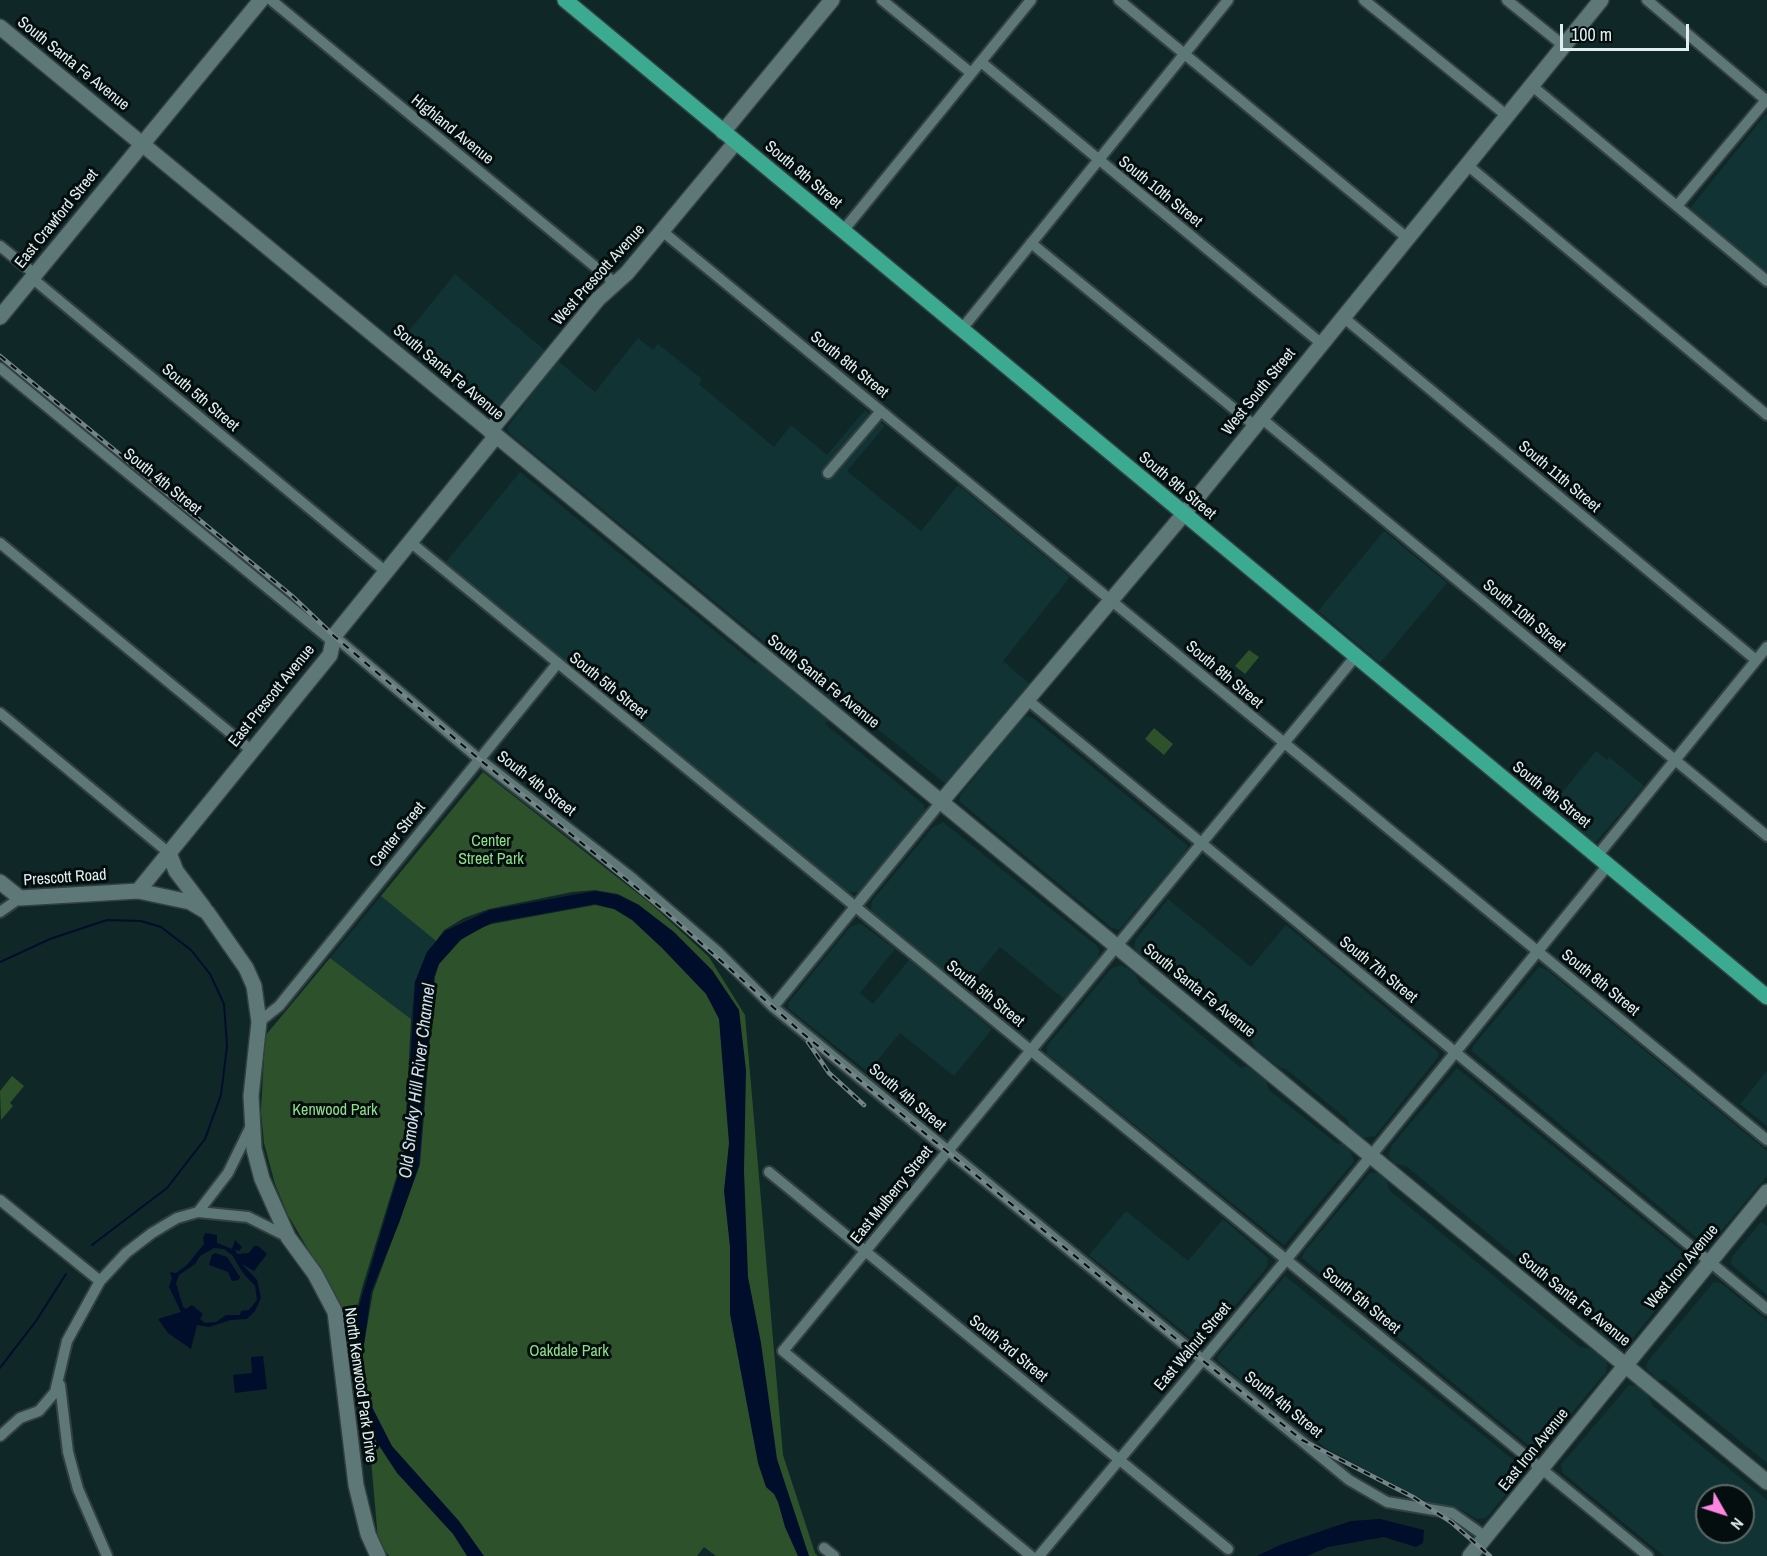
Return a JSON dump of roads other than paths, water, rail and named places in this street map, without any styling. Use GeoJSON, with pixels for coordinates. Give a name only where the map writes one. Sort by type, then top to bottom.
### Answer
{"type":"FeatureCollection","features":[{"type":"Feature","properties":{"kind":"main road","name":"South 9th Street"},"geometry":{"type":"LineString","coordinates":[[565,0],[1183,515],[1767,997]]}},
{"type":"Feature","properties":{"kind":"street","name":"East Crawford Street"},"geometry":{"type":"LineString","coordinates":[[0,317],[261,0]]}},
{"type":"Feature","properties":{"kind":"street","name":"Highland Avenue"},"geometry":{"type":"LineString","coordinates":[[271,0],[615,283]]}},
{"type":"Feature","properties":{"kind":"street"},"geometry":{"type":"LineString","coordinates":[[723,132],[832,0]]}},
{"type":"Feature","properties":{"kind":"street"},"geometry":{"type":"LineString","coordinates":[[882,0],[971,73]]}},
{"type":"Feature","properties":{"kind":"street"},"geometry":{"type":"LineString","coordinates":[[842,232],[1031,0]]}},
{"type":"Feature","properties":{"kind":"street"},"geometry":{"type":"LineString","coordinates":[[1119,0],[1406,237]]}},
{"type":"Feature","properties":{"kind":"street"},"geometry":{"type":"LineString","coordinates":[[961,330],[1228,0]]}},
{"type":"Feature","properties":{"kind":"street"},"geometry":{"type":"LineString","coordinates":[[1364,0],[1506,115]]}},
{"type":"Feature","properties":{"kind":"street"},"geometry":{"type":"LineString","coordinates":[[1507,0],[1564,46]]}},
{"type":"Feature","properties":{"kind":"street","name":"West South Street"},"geometry":{"type":"LineString","coordinates":[[941,802],[1029,701],[1183,515],[1406,237],[1601,0]]}},
{"type":"Feature","properties":{"kind":"street"},"geometry":{"type":"LineString","coordinates":[[1647,0],[1767,100],[1677,206]]}},
{"type":"Feature","properties":{"kind":"street","name":"South Santa Fe Avenue"},"geometry":{"type":"LineString","coordinates":[[0,27],[1767,1482]]}},
{"type":"Feature","properties":{"kind":"street","name":"South 10th Street"},"geometry":{"type":"LineString","coordinates":[[981,62],[1322,344]]}},
{"type":"Feature","properties":{"kind":"street"},"geometry":{"type":"LineString","coordinates":[[1531,85],[1767,281]]}},
{"type":"Feature","properties":{"kind":"street","name":"West Prescott Avenue"},"geometry":{"type":"LineString","coordinates":[[493,434],[598,298],[627,273],[735,142]]}},
{"type":"Feature","properties":{"kind":"street"},"geometry":{"type":"LineString","coordinates":[[1466,164],[1767,415]]}},
{"type":"Feature","properties":{"kind":"street","name":"South 8th Street"},"geometry":{"type":"LineString","coordinates":[[662,231],[1767,1140]]}},
{"type":"Feature","properties":{"kind":"street","name":"South 10th Street"},"geometry":{"type":"LineString","coordinates":[[1031,243],[1258,422],[1767,836]]}},
{"type":"Feature","properties":{"kind":"street","name":"South 5th Street"},"geometry":{"type":"LineString","coordinates":[[0,246],[31,271],[32,278],[385,571]]}},
{"type":"Feature","properties":{"kind":"street","name":"South 11th Street"},"geometry":{"type":"LineString","coordinates":[[1343,317],[1756,660]]}},
{"type":"Feature","properties":{"kind":"street","name":"South 4th Street"},"geometry":{"type":"LineString","coordinates":[[0,368],[479,759],[640,885],[717,951],[773,1007],[1349,1480],[1387,1502],[1452,1513],[1486,1537]]}},
{"type":"Feature","properties":{"kind":"street"},"geometry":{"type":"LineString","coordinates":[[828,473],[881,411]]}},
{"type":"Feature","properties":{"kind":"street","name":"East Prescott Avenue"},"geometry":{"type":"LineString","coordinates":[[138,891],[330,655],[333,639],[493,434]]}},
{"type":"Feature","properties":{"kind":"street","name":"South 5th Street"},"geometry":{"type":"LineString","coordinates":[[409,541],[1648,1556]]}},
{"type":"Feature","properties":{"kind":"street"},"geometry":{"type":"LineString","coordinates":[[0,543],[251,750]]}},
{"type":"Feature","properties":{"kind":"street","name":"East Walnut Street"},"geometry":{"type":"LineString","coordinates":[[1038,1556],[1286,1260],[1538,952],[1675,759],[1767,647]]}},
{"type":"Feature","properties":{"kind":"street","name":"East Mulberry Street"},"geometry":{"type":"LineString","coordinates":[[1031,1556],[783,1351],[1355,657]]}},
{"type":"Feature","properties":{"kind":"street","name":"Center Street"},"geometry":{"type":"LineString","coordinates":[[259,1022],[279,1006],[557,664]]}},
{"type":"Feature","properties":{"kind":"street","name":"South 7th Street"},"geometry":{"type":"LineString","coordinates":[[1029,701],[1767,1309]]}},
{"type":"Feature","properties":{"kind":"street"},"geometry":{"type":"LineString","coordinates":[[0,713],[169,853]]}},
{"type":"Feature","properties":{"kind":"street"},"geometry":{"type":"LineString","coordinates":[[773,1007],[941,802]]}},
{"type":"Feature","properties":{"kind":"street","name":"North Kenwood Park Drive"},"geometry":{"type":"LineString","coordinates":[[169,853],[176,871],[207,912],[250,977],[259,1022],[250,1126],[259,1171],[288,1237],[315,1274],[334,1312],[356,1485],[368,1534],[378,1556]]}},
{"type":"Feature","properties":{"kind":"street"},"geometry":{"type":"LineString","coordinates":[[0,882],[20,898]]}},
{"type":"Feature","properties":{"kind":"street","name":"Prescott Road"},"geometry":{"type":"LineString","coordinates":[[0,912],[20,898],[138,891],[181,900],[207,912]]}},
{"type":"Feature","properties":{"kind":"street"},"geometry":{"type":"LineString","coordinates":[[198,1212],[228,1173],[250,1126]]}},
{"type":"Feature","properties":{"kind":"street","name":"South 3rd Street"},"geometry":{"type":"LineString","coordinates":[[769,1172],[1228,1549]]}},
{"type":"Feature","properties":{"kind":"street","name":"West Iron Avenue"},"geometry":{"type":"LineString","coordinates":[[1624,1365],[1767,1192]]}},
{"type":"Feature","properties":{"kind":"street"},"geometry":{"type":"LineString","coordinates":[[0,1200],[100,1281]]}},
{"type":"Feature","properties":{"kind":"street"},"geometry":{"type":"LineString","coordinates":[[39,1411],[55,1392],[67,1341],[100,1281],[126,1253],[152,1233],[177,1218],[198,1212],[248,1217],[288,1237]]}},
{"type":"Feature","properties":{"kind":"street","name":"East Iron Avenue"},"geometry":{"type":"LineString","coordinates":[[1470,1556],[1624,1365]]}},
{"type":"Feature","properties":{"kind":"street"},"geometry":{"type":"LineString","coordinates":[[59,1379],[68,1452],[78,1489],[107,1556]]}},
{"type":"Feature","properties":{"kind":"street"},"geometry":{"type":"LineString","coordinates":[[0,1436],[20,1418],[39,1411],[63,1414]]}},
{"type":"Feature","properties":{"kind":"street"},"geometry":{"type":"LineString","coordinates":[[824,1548],[834,1556]]}},
{"type":"Feature","properties":{"kind":"water"},"geometry":{"type":"Polygon","coordinates":[[[595,891],[618,895],[639,905],[674,932],[712,970],[739,1010],[746,1070],[744,1171],[748,1277],[761,1343],[777,1459],[809,1556],[798,1556],[785,1527],[778,1502],[774,1494],[766,1487],[758,1463],[730,1314],[730,1247],[724,1191],[729,1143],[719,1019],[706,994],[632,920],[614,909],[595,904],[491,923],[460,940],[439,964],[434,977],[419,1165],[371,1292],[361,1368],[370,1403],[392,1446],[459,1521],[484,1556],[467,1556],[453,1534],[397,1473],[376,1441],[358,1396],[352,1354],[356,1316],[405,1152],[415,982],[427,952],[445,931],[490,910],[595,891]]]}},
{"type":"Feature","properties":{"kind":"water"},"geometry":{"type":"Polygon","coordinates":[[[206,1233],[217,1235],[217,1243],[232,1249],[235,1240],[242,1247],[239,1251],[235,1249],[237,1254],[249,1253],[254,1246],[258,1246],[267,1254],[254,1271],[242,1264],[257,1280],[261,1298],[255,1311],[247,1319],[231,1320],[209,1327],[197,1325],[191,1349],[168,1333],[158,1319],[181,1312],[169,1287],[172,1278],[170,1272],[176,1273],[187,1265],[204,1244],[203,1237],[206,1233]],[[214,1248],[200,1256],[195,1264],[179,1275],[176,1283],[183,1307],[186,1309],[192,1305],[203,1314],[200,1319],[205,1323],[216,1322],[226,1315],[240,1315],[241,1311],[249,1310],[257,1300],[255,1286],[243,1273],[232,1255],[224,1249],[214,1248]]]}},
{"type":"Feature","properties":{"kind":"water"},"geometry":{"type":"Polygon","coordinates":[[[215,1253],[227,1257],[240,1277],[239,1280],[232,1281],[228,1272],[209,1265],[215,1253]]]}},
{"type":"Feature","properties":{"kind":"water"},"geometry":{"type":"Polygon","coordinates":[[[263,1356],[267,1389],[235,1393],[233,1375],[252,1373],[251,1357],[263,1356]]]}},
{"type":"Feature","properties":{"kind":"water"},"geometry":{"type":"Polygon","coordinates":[[[1380,1519],[1424,1530],[1423,1543],[1416,1547],[1384,1537],[1328,1547],[1307,1556],[1257,1556],[1280,1545],[1351,1521],[1380,1519]]]}},
{"type":"Feature","properties":{"kind":"waterway","name":"Old Smoky Hill River Channel"},"geometry":{"type":"LineString","coordinates":[[0,962],[50,939],[107,920],[141,921],[161,927],[191,950],[210,974],[224,1004],[227,1046],[221,1095],[205,1139],[167,1188],[92,1245]]}},
{"type":"Feature","properties":{"kind":"waterway","name":"Old Smoky Hill River Channel"},"geometry":{"type":"LineString","coordinates":[[0,1368],[36,1321],[66,1274]]}},
{"type":"Feature","properties":{"kind":"railway"},"geometry":{"type":"LineString","coordinates":[[0,356],[292,596],[334,636],[479,759],[666,912],[801,1032],[1202,1360],[1302,1440],[1413,1497],[1451,1522],[1490,1556]]}},
{"type":"Feature","properties":{"kind":"railway"},"geometry":{"type":"LineString","coordinates":[[808,1042],[829,1073],[864,1105]]}},
{"type":"Feature","properties":{"kind":"park label","name":"Center Street Park"},"geometry":{"type":"Point","coordinates":[491,851]}},
{"type":"Feature","properties":{"kind":"park label","name":"Kenwood Park"},"geometry":{"type":"Point","coordinates":[335,1111]}},
{"type":"Feature","properties":{"kind":"park label","name":"Oakdale Park"},"geometry":{"type":"Point","coordinates":[569,1352]}}]}
